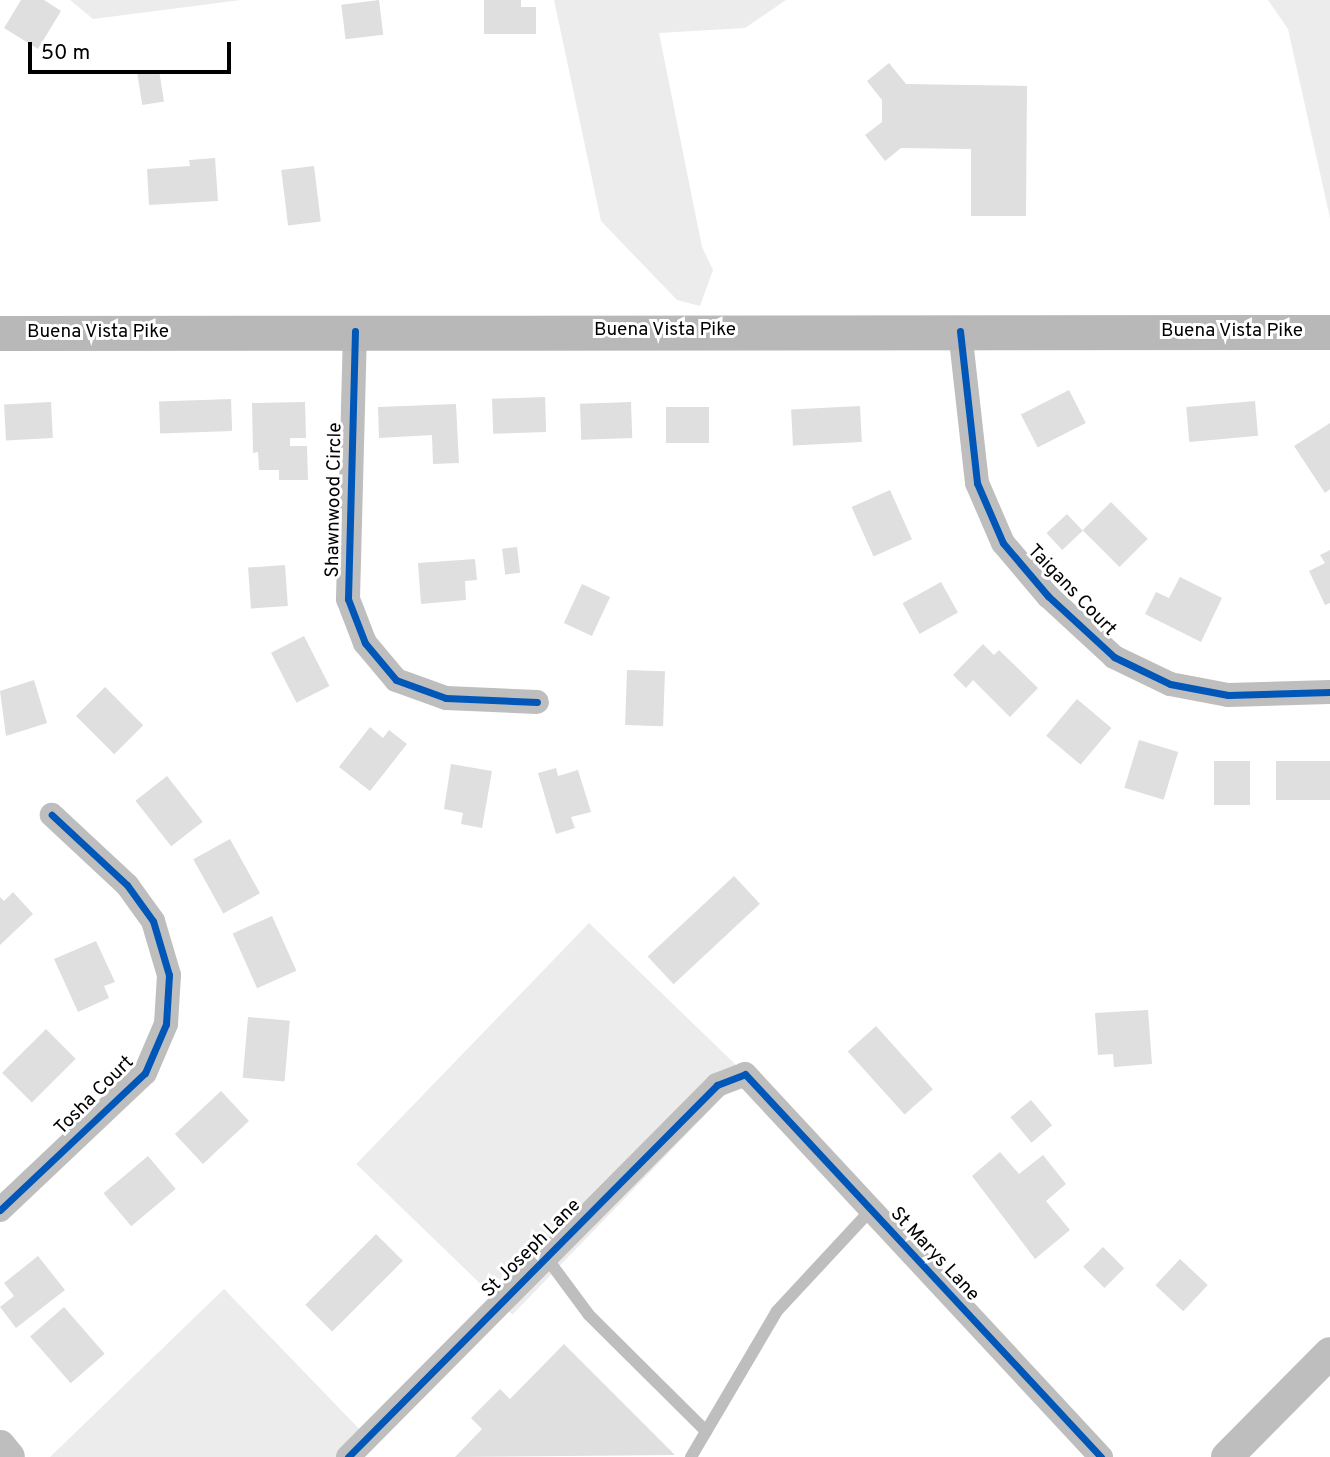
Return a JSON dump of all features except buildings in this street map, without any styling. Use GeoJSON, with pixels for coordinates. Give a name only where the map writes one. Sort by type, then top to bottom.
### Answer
{"type":"FeatureCollection","features":[{"type":"Feature","properties":{"kind":"main road","name":"Buena Vista Pike"},"geometry":{"type":"LineString","coordinates":[[0,333],[1330,332]]}},
{"type":"Feature","properties":{"kind":"street","name":"Shawnwood Circle"},"geometry":{"type":"LineString","coordinates":[[355,331],[348,599],[365,643],[396,680],[446,698],[537,702]]}},
{"type":"Feature","properties":{"kind":"street","name":"Taigans Court"},"geometry":{"type":"LineString","coordinates":[[960,331],[977,483],[1003,543],[1048,596],[1114,657],[1170,684],[1228,695],[1330,692]]}},
{"type":"Feature","properties":{"kind":"street","name":"Tosha Court"},"geometry":{"type":"LineString","coordinates":[[0,1210],[145,1073],[166,1024],[169,975],[152,921],[127,885],[52,815]]}},
{"type":"Feature","properties":{"kind":"street","name":"St Marys Lane"},"geometry":{"type":"LineString","coordinates":[[745,1074],[1101,1457]]}},
{"type":"Feature","properties":{"kind":"street","name":"St Joseph Lane"},"geometry":{"type":"LineString","coordinates":[[348,1457],[717,1085],[745,1074]]}},
{"type":"Feature","properties":{"kind":"street"},"geometry":{"type":"LineString","coordinates":[[1227,1457],[1330,1353]]}},
{"type":"Feature","properties":{"kind":"street"},"geometry":{"type":"LineString","coordinates":[[0,1446],[9,1457]]}},
{"type":"Feature","properties":{"kind":"lane"},"geometry":{"type":"LineString","coordinates":[[691,1457],[777,1311],[871,1210]]}},
{"type":"Feature","properties":{"kind":"lane"},"geometry":{"type":"LineString","coordinates":[[546,1257],[589,1315],[706,1431]]}},
{"type":"Feature","properties":{"kind":"shaded area"},"geometry":{"type":"Polygon","coordinates":[[[70,0],[241,0],[93,19],[70,0]]]}},
{"type":"Feature","properties":{"kind":"shaded area"},"geometry":{"type":"Polygon","coordinates":[[[554,0],[786,0],[745,28],[659,33],[702,247],[713,270],[700,306],[677,300],[601,221],[554,0]]]}},
{"type":"Feature","properties":{"kind":"shaded area"},"geometry":{"type":"Polygon","coordinates":[[[1268,0],[1330,0],[1330,218],[1288,29],[1268,0]]]}},
{"type":"Feature","properties":{"kind":"shaded area"},"geometry":{"type":"Polygon","coordinates":[[[589,923],[745,1074],[512,1315],[356,1164],[589,923]]]}},
{"type":"Feature","properties":{"kind":"shaded area"},"geometry":{"type":"Polygon","coordinates":[[[224,1289],[367,1437],[348,1457],[50,1457],[224,1289]]]}},
{"type":"Feature","properties":{"kind":"cycle path"},"geometry":{"type":"LineString","coordinates":[[355,331],[348,599],[365,643],[396,680],[446,698],[537,702]]}},
{"type":"Feature","properties":{"kind":"cycle path"},"geometry":{"type":"LineString","coordinates":[[960,331],[977,483],[1003,543],[1048,596],[1114,657],[1170,684],[1228,695],[1330,692]]}},
{"type":"Feature","properties":{"kind":"cycle path"},"geometry":{"type":"LineString","coordinates":[[0,1210],[145,1073],[166,1024],[169,975],[153,921],[127,885],[52,815]]}},
{"type":"Feature","properties":{"kind":"cycle path"},"geometry":{"type":"LineString","coordinates":[[348,1457],[717,1085],[745,1074],[1101,1457]]}}]}
